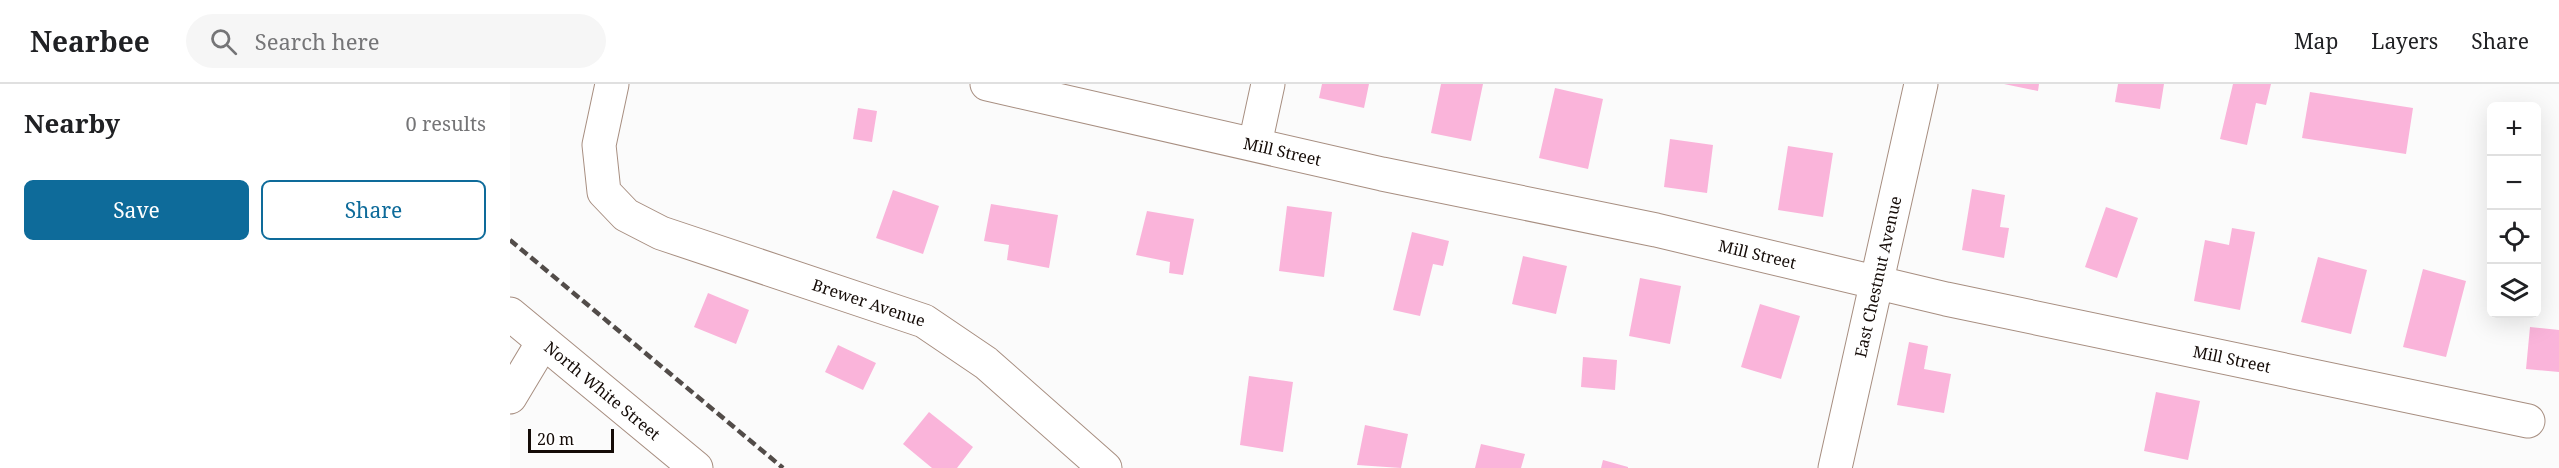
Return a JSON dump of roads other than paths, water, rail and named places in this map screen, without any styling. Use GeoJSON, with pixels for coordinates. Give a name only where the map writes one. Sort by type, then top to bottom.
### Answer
{"type":"FeatureCollection","features":[{"type":"Feature","properties":{"kind":"street","name":"Brewer Avenue"},"geometry":{"type":"LineString","coordinates":[[612,84],[599,145],[604,192],[626,215],[661,233],[924,321],[986,363],[1105,468]]}},
{"type":"Feature","properties":{"kind":"street","name":"Mill Street"},"geometry":{"type":"LineString","coordinates":[[987,84],[1382,174],[1656,230],[2059,323],[2528,421]]}},
{"type":"Feature","properties":{"kind":"street"},"geometry":{"type":"LineString","coordinates":[[1255,144],[1268,84]]}},
{"type":"Feature","properties":{"kind":"street","name":"East Chestnut Avenue"},"geometry":{"type":"LineString","coordinates":[[1835,468],[1921,84]]}},
{"type":"Feature","properties":{"kind":"street","name":"North White Street"},"geometry":{"type":"LineString","coordinates":[[510,314],[696,468]]}},
{"type":"Feature","properties":{"kind":"street"},"geometry":{"type":"LineString","coordinates":[[510,397],[543,342]]}},
{"type":"Feature","properties":{"kind":"railway"},"geometry":{"type":"LineString","coordinates":[[510,240],[783,468]]}}]}
